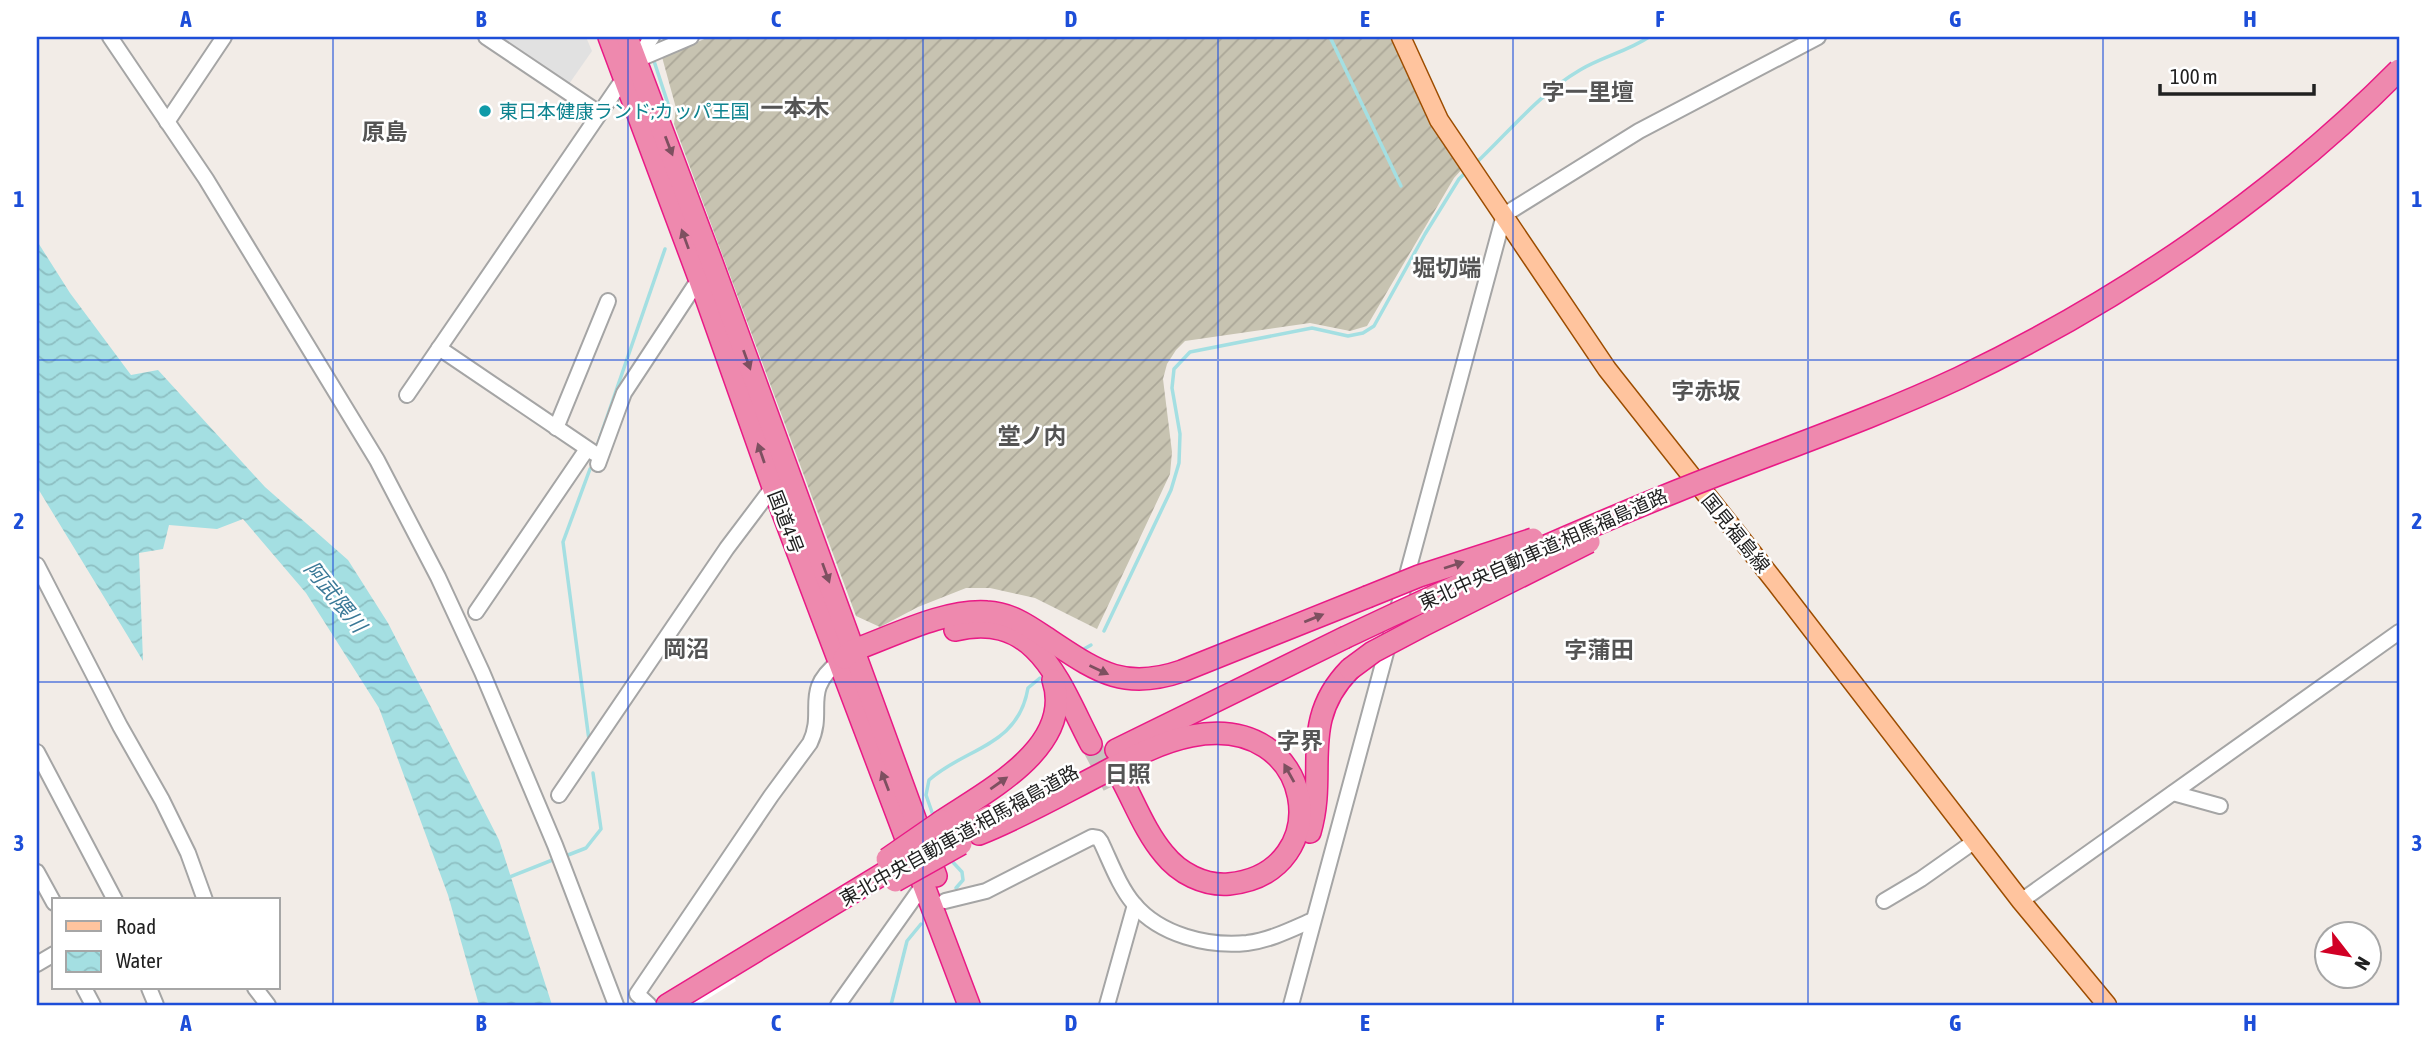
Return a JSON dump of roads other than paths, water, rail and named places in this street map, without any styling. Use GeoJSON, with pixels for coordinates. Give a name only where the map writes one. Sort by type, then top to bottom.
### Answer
{"type":"FeatureCollection","features":[{"type":"Feature","properties":{"kind":"highway","name":"国道4号"},"geometry":{"type":"LineString","coordinates":[[609,37],[631,68],[711,260],[930,879],[969,1005]]}},
{"type":"Feature","properties":{"kind":"highway","name":"国道4号"},"geometry":{"type":"LineString","coordinates":[[627,37],[631,68],[699,278],[773,487],[851,659]]}},
{"type":"Feature","properties":{"kind":"highway","name":"東北中央自動車道;相馬福島道路"},"geometry":{"type":"LineString","coordinates":[[688,1005],[750,953],[891,870],[1130,742],[1347,652],[1416,604],[1895,406],[1960,377],[2045,332],[2126,286],[2246,203],[2318,145],[2399,70]]}},
{"type":"Feature","properties":{"kind":"highway","name":"東北中央自動車道;相馬福島道路"},"geometry":{"type":"LineString","coordinates":[[1616,523],[1885,422],[1976,380],[2055,338],[2141,287],[2206,243],[2316,158],[2399,83]]}},
{"type":"Feature","properties":{"kind":"highway"},"geometry":{"type":"LineString","coordinates":[[851,659],[944,618],[986,612],[1010,617],[1102,672],[1128,680],[1154,679],[1182,671],[1419,576],[1616,523]]}},
{"type":"Feature","properties":{"kind":"highway"},"geometry":{"type":"LineString","coordinates":[[891,870],[960,833],[1009,822],[1149,750],[1192,735],[1216,733],[1254,740],[1273,751],[1288,766],[1296,785],[1300,805],[1299,824],[1293,842],[1283,858],[1263,875],[1248,881],[1224,884],[1204,881],[1184,872],[1164,854],[1117,783],[1146,849],[1161,868],[1179,883],[1221,897],[1245,895],[1262,888],[1287,871],[1300,855],[1308,837],[1315,807],[1317,741],[1321,715],[1347,652],[1373,652],[1616,523]]}},
{"type":"Feature","properties":{"kind":"highway"},"geometry":{"type":"LineString","coordinates":[[851,659],[946,632],[974,627],[998,628],[1021,636],[1031,643],[1046,661],[1097,741],[1063,664],[1041,634]]}},
{"type":"Feature","properties":{"kind":"highway"},"geometry":{"type":"LineString","coordinates":[[960,833],[1047,736],[1053,722],[1056,690],[1046,661]]}},
{"type":"Feature","properties":{"kind":"highway","name":"東北中央自動車道;相馬福島道路"},"geometry":{"type":"LineString","coordinates":[[667,1005],[731,971],[891,870]]}},
{"type":"Feature","properties":{"kind":"highway","name":"国道4号"},"geometry":{"type":"LineString","coordinates":[[930,879],[945,901],[984,1005]]}},
{"type":"Feature","properties":{"kind":"main road","name":"国見福島線"},"geometry":{"type":"LineString","coordinates":[[1401,37],[1439,120],[1607,369],[2021,901],[2107,1005]]}},
{"type":"Feature","properties":{"kind":"street"},"geometry":{"type":"LineString","coordinates":[[110,37],[206,179],[377,460],[438,577],[471,649],[558,852],[616,1005]]}},
{"type":"Feature","properties":{"kind":"street"},"geometry":{"type":"LineString","coordinates":[[167,122],[225,37]]}},
{"type":"Feature","properties":{"kind":"street"},"geometry":{"type":"LineString","coordinates":[[486,37],[599,113]]}},
{"type":"Feature","properties":{"kind":"street"},"geometry":{"type":"LineString","coordinates":[[407,396],[652,37]]}},
{"type":"Feature","properties":{"kind":"street"},"geometry":{"type":"LineString","coordinates":[[631,68],[691,37]]}},
{"type":"Feature","properties":{"kind":"street"},"geometry":{"type":"LineString","coordinates":[[1291,1005],[1504,215],[1639,131],[1818,37]]}},
{"type":"Feature","properties":{"kind":"street"},"geometry":{"type":"LineString","coordinates":[[476,612],[595,456],[624,393],[711,260]]}},
{"type":"Feature","properties":{"kind":"street"},"geometry":{"type":"LineString","coordinates":[[556,428],[608,301]]}},
{"type":"Feature","properties":{"kind":"street"},"geometry":{"type":"LineString","coordinates":[[439,348],[595,456]]}},
{"type":"Feature","properties":{"kind":"street"},"geometry":{"type":"LineString","coordinates":[[559,794],[727,548],[773,487]]}},
{"type":"Feature","properties":{"kind":"street"},"geometry":{"type":"LineString","coordinates":[[37,565],[120,726],[162,800],[188,853],[204,898]]}},
{"type":"Feature","properties":{"kind":"street"},"geometry":{"type":"LineString","coordinates":[[2021,901],[2399,632]]}},
{"type":"Feature","properties":{"kind":"street"},"geometry":{"type":"LineString","coordinates":[[649,1005],[637,994],[814,736],[817,690],[822,677],[851,659]]}},
{"type":"Feature","properties":{"kind":"street"},"geometry":{"type":"LineString","coordinates":[[37,752],[113,898]]}},
{"type":"Feature","properties":{"kind":"street"},"geometry":{"type":"LineString","coordinates":[[2173,793],[2220,806]]}},
{"type":"Feature","properties":{"kind":"street"},"geometry":{"type":"LineString","coordinates":[[945,901],[986,891],[1092,837],[1101,842],[1123,888],[1135,905],[1173,932],[1197,940],[1247,943],[1273,937],[1313,920]]}},
{"type":"Feature","properties":{"kind":"street"},"geometry":{"type":"LineString","coordinates":[[1884,901],[1929,874],[1975,841]]}},
{"type":"Feature","properties":{"kind":"street"},"geometry":{"type":"LineString","coordinates":[[37,872],[52,899]]}},
{"type":"Feature","properties":{"kind":"street"},"geometry":{"type":"LineString","coordinates":[[838,1005],[930,879]]}},
{"type":"Feature","properties":{"kind":"street"},"geometry":{"type":"LineString","coordinates":[[1107,1005],[1135,905]]}},
{"type":"Feature","properties":{"kind":"street"},"geometry":{"type":"LineString","coordinates":[[257,990],[268,1005]]}},
{"type":"Feature","properties":{"kind":"water","name":"阿武隈川"},"geometry":{"type":"Polygon","coordinates":[[[37,241],[70,293],[131,375],[158,370],[265,487],[348,560],[388,623],[499,840],[552,1005],[479,1005],[448,895],[379,708],[306,593],[243,519],[217,529],[169,525],[163,549],[139,553],[143,661],[37,487],[37,241]]]}},
{"type":"Feature","properties":{"kind":"waterway"},"geometry":{"type":"LineString","coordinates":[[1330,37],[1401,186]]}},
{"type":"Feature","properties":{"kind":"waterway"},"geometry":{"type":"LineString","coordinates":[[1475,164],[1551,90],[1588,65],[1649,37]]}},
{"type":"Feature","properties":{"kind":"waterway"},"geometry":{"type":"LineString","coordinates":[[653,58],[670,110],[669,119]]}},
{"type":"Feature","properties":{"kind":"waterway"},"geometry":{"type":"LineString","coordinates":[[1104,631],[1171,490],[1179,463],[1180,434],[1172,388],[1174,369],[1190,352],[1312,328],[1348,336],[1363,333],[1374,326],[1425,234],[1459,179],[1467,171]]}},
{"type":"Feature","properties":{"kind":"waterway"},"geometry":{"type":"LineString","coordinates":[[596,449],[665,249]]}},
{"type":"Feature","properties":{"kind":"waterway"},"geometry":{"type":"LineString","coordinates":[[589,740],[563,542],[590,469]]}},
{"type":"Feature","properties":{"kind":"waterway"},"geometry":{"type":"LineString","coordinates":[[1084,649],[1091,645]]}},
{"type":"Feature","properties":{"kind":"waterway"},"geometry":{"type":"LineString","coordinates":[[934,818],[926,795],[929,780],[943,769],[989,744],[1014,723],[1028,688],[1040,678]]}},
{"type":"Feature","properties":{"kind":"waterway"},"geometry":{"type":"LineString","coordinates":[[563,857],[586,848],[601,829],[593,773]]}},
{"type":"Feature","properties":{"kind":"waterway"},"geometry":{"type":"LineString","coordinates":[[949,858],[962,872],[963,880],[956,888]]}},
{"type":"Feature","properties":{"kind":"waterway"},"geometry":{"type":"LineString","coordinates":[[507,878],[555,859]]}},
{"type":"Feature","properties":{"kind":"waterway"},"geometry":{"type":"LineString","coordinates":[[891,1005],[907,941],[921,924]]}},
{"type":"Feature","properties":{"kind":"tunnel"},"geometry":{"type":"LineString","coordinates":[[1091,744],[1113,786]]}},
{"type":"Feature","properties":{"kind":"place","name":"東日本健康ランド;カッパ王国"},"geometry":{"type":"Point","coordinates":[485,111]}},
{"type":"Feature","properties":{"kind":"district","name":"字一里壇"},"geometry":{"type":"Point","coordinates":[1588,92]}},
{"type":"Feature","properties":{"kind":"district","name":"一本木"},"geometry":{"type":"Point","coordinates":[795,108]}},
{"type":"Feature","properties":{"kind":"district","name":"原島"},"geometry":{"type":"Point","coordinates":[385,132]}},
{"type":"Feature","properties":{"kind":"district","name":"堀切端"},"geometry":{"type":"Point","coordinates":[1447,268]}},
{"type":"Feature","properties":{"kind":"district","name":"字赤坂"},"geometry":{"type":"Point","coordinates":[1706,391]}},
{"type":"Feature","properties":{"kind":"district","name":"堂ノ内"},"geometry":{"type":"Point","coordinates":[1032,436]}},
{"type":"Feature","properties":{"kind":"district","name":"岡沼"},"geometry":{"type":"Point","coordinates":[686,649]}},
{"type":"Feature","properties":{"kind":"district","name":"字蒲田"},"geometry":{"type":"Point","coordinates":[1599,650]}},
{"type":"Feature","properties":{"kind":"district","name":"字界"},"geometry":{"type":"Point","coordinates":[1300,741]}},
{"type":"Feature","properties":{"kind":"district","name":"日照"},"geometry":{"type":"Point","coordinates":[1128,774]}}]}
